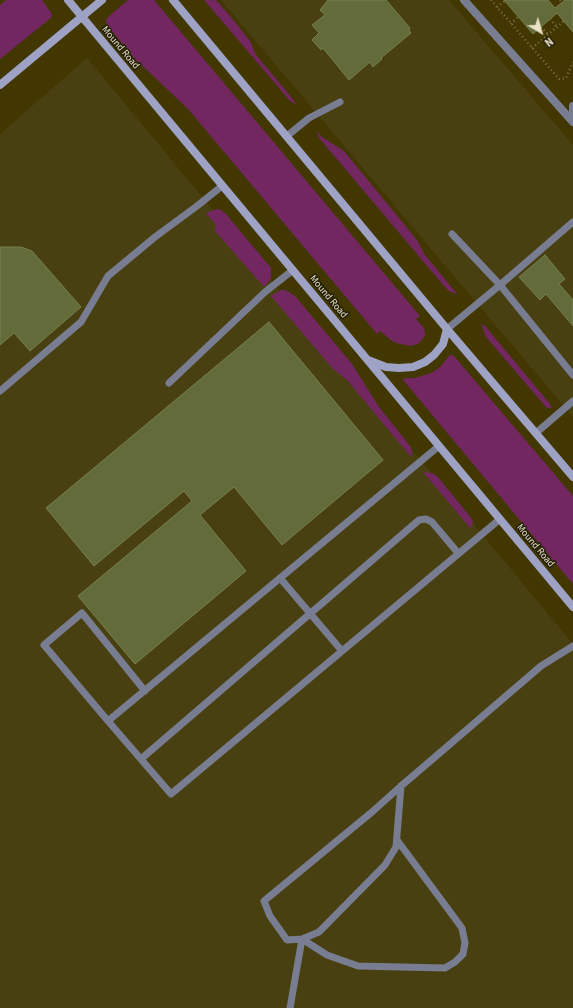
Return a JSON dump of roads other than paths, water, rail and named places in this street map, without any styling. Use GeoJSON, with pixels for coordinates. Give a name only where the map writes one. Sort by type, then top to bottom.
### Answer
{"type":"FeatureCollection","features":[{"type":"Feature","properties":{"kind":"main road","name":"Mound Road"},"geometry":{"type":"LineString","coordinates":[[68,0],[573,607]]}},
{"type":"Feature","properties":{"kind":"main road"},"geometry":{"type":"LineString","coordinates":[[0,85],[102,0]]}},
{"type":"Feature","properties":{"kind":"main road"},"geometry":{"type":"LineString","coordinates":[[173,0],[447,329],[572,474]]}},
{"type":"Feature","properties":{"kind":"main road"},"geometry":{"type":"LineString","coordinates":[[367,360],[386,367],[414,367],[425,362],[443,344],[447,329]]}},
{"type":"Feature","properties":{"kind":"street"},"geometry":{"type":"LineString","coordinates":[[464,0],[573,122]]}},
{"type":"Feature","properties":{"kind":"street"},"geometry":{"type":"LineString","coordinates":[[573,106],[573,112]]}},
{"type":"Feature","properties":{"kind":"lane"},"geometry":{"type":"LineString","coordinates":[[287,136],[309,118],[340,102]]}},
{"type":"Feature","properties":{"kind":"lane"},"geometry":{"type":"LineString","coordinates":[[0,391],[81,322],[108,276],[155,237],[198,206],[222,186]]}},
{"type":"Feature","properties":{"kind":"lane"},"geometry":{"type":"LineString","coordinates":[[447,329],[573,222]]}},
{"type":"Feature","properties":{"kind":"lane"},"geometry":{"type":"LineString","coordinates":[[452,234],[500,285],[573,375]]}},
{"type":"Feature","properties":{"kind":"lane"},"geometry":{"type":"LineString","coordinates":[[169,384],[265,292],[293,270]]}},
{"type":"Feature","properties":{"kind":"lane"},"geometry":{"type":"LineString","coordinates":[[536,433],[573,401]]}},
{"type":"Feature","properties":{"kind":"lane"},"geometry":{"type":"LineString","coordinates":[[108,721],[439,446]]}},
{"type":"Feature","properties":{"kind":"lane"},"geometry":{"type":"LineString","coordinates":[[141,759],[419,520],[426,519],[432,522],[458,553]]}},
{"type":"Feature","properties":{"kind":"lane"},"geometry":{"type":"LineString","coordinates":[[145,690],[82,614],[44,645],[171,794],[500,519]]}},
{"type":"Feature","properties":{"kind":"lane"},"geometry":{"type":"LineString","coordinates":[[280,578],[342,651]]}},
{"type":"Feature","properties":{"kind":"lane"},"geometry":{"type":"LineString","coordinates":[[401,786],[396,848],[385,865],[319,932],[302,940],[287,940],[270,916],[264,901],[541,666],[573,646]]}},
{"type":"Feature","properties":{"kind":"lane"},"geometry":{"type":"LineString","coordinates":[[302,940],[327,955],[358,966],[445,968],[455,962],[463,954],[465,943],[462,928],[397,840]]}},
{"type":"Feature","properties":{"kind":"lane"},"geometry":{"type":"LineString","coordinates":[[290,1008],[302,940]]}}]}
